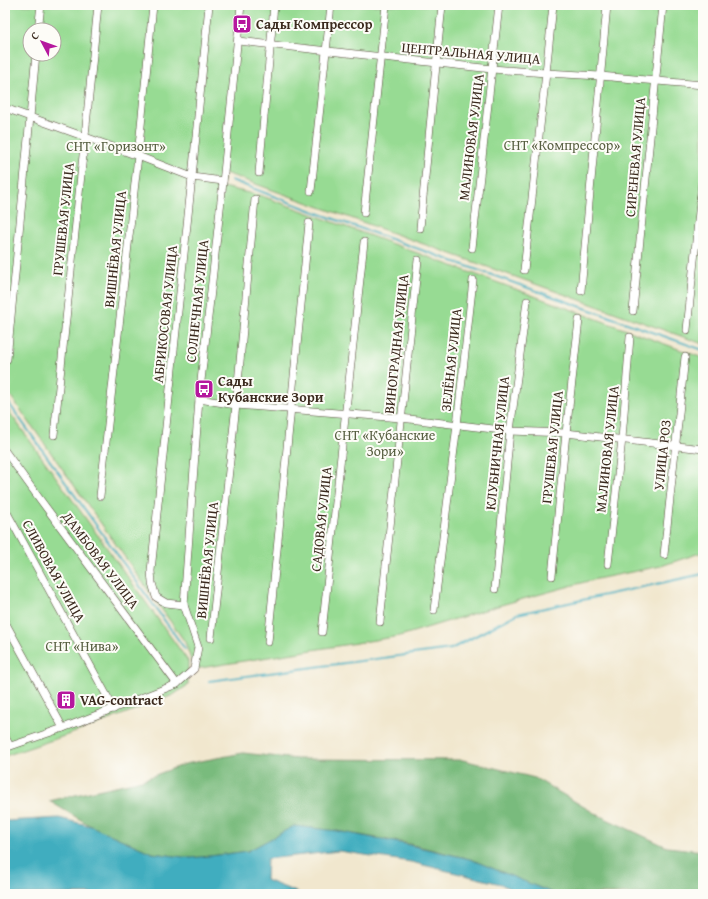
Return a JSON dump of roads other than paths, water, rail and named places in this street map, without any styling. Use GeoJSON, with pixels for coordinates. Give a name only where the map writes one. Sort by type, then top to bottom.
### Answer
{"type":"FeatureCollection","features":[{"type":"Feature","properties":{"kind":"street"},"geometry":{"type":"LineString","coordinates":[[39,22],[41,5]]}},
{"type":"Feature","properties":{"kind":"street","name":"ГРУШЕВАЯ УЛИЦА"},"geometry":{"type":"LineString","coordinates":[[54,435],[98,5]]}},
{"type":"Feature","properties":{"kind":"street","name":"ВИШНЁВАЯ УЛИЦА"},"geometry":{"type":"LineString","coordinates":[[100,496],[138,156],[153,5]]}},
{"type":"Feature","properties":{"kind":"street","name":"АБРИКОСОВАЯ УЛИЦА"},"geometry":{"type":"LineString","coordinates":[[184,605],[166,602],[156,597],[152,583],[151,571],[209,5]]}},
{"type":"Feature","properties":{"kind":"street","name":"СОЛНЕЧНАЯ УЛИЦА"},"geometry":{"type":"LineString","coordinates":[[177,684],[194,669],[198,647],[184,605],[199,399],[241,5]]}},
{"type":"Feature","properties":{"kind":"street"},"geometry":{"type":"LineString","coordinates":[[259,173],[274,5]]}},
{"type":"Feature","properties":{"kind":"street"},"geometry":{"type":"LineString","coordinates":[[311,191],[331,5]]}},
{"type":"Feature","properties":{"kind":"street"},"geometry":{"type":"LineString","coordinates":[[364,213],[386,5]]}},
{"type":"Feature","properties":{"kind":"street"},"geometry":{"type":"LineString","coordinates":[[420,228],[442,5]]}},
{"type":"Feature","properties":{"kind":"street","name":"МАЛИНОВАЯ УЛИЦА"},"geometry":{"type":"LineString","coordinates":[[472,248],[499,5]]}},
{"type":"Feature","properties":{"kind":"street"},"geometry":{"type":"LineString","coordinates":[[524,270],[553,5]]}},
{"type":"Feature","properties":{"kind":"street"},"geometry":{"type":"LineString","coordinates":[[581,291],[607,5]]}},
{"type":"Feature","properties":{"kind":"street","name":"СИРЕНЕВАЯ УЛИЦА"},"geometry":{"type":"LineString","coordinates":[[633,311],[663,5]]}},
{"type":"Feature","properties":{"kind":"street","name":"ЦЕНТРАЛЬНАЯ УЛИЦА"},"geometry":{"type":"LineString","coordinates":[[238,41],[492,69],[703,85]]}},
{"type":"Feature","properties":{"kind":"street"},"geometry":{"type":"LineString","coordinates":[[7,359],[35,62]]}},
{"type":"Feature","properties":{"kind":"street"},"geometry":{"type":"LineString","coordinates":[[5,108],[85,136],[192,177],[223,181]]}},
{"type":"Feature","properties":{"kind":"street"},"geometry":{"type":"LineString","coordinates":[[687,330],[703,172]]}},
{"type":"Feature","properties":{"kind":"street","name":"ВИШНЁВАЯ УЛИЦА"},"geometry":{"type":"LineString","coordinates":[[211,638],[236,405],[255,199]]}},
{"type":"Feature","properties":{"kind":"street"},"geometry":{"type":"LineString","coordinates":[[268,642],[310,224]]}},
{"type":"Feature","properties":{"kind":"street","name":"САДОВАЯ УЛИЦА"},"geometry":{"type":"LineString","coordinates":[[322,632],[364,242]]}},
{"type":"Feature","properties":{"kind":"street","name":"ВИНОГРАДНАЯ УЛИЦА"},"geometry":{"type":"LineString","coordinates":[[380,622],[418,260]]}},
{"type":"Feature","properties":{"kind":"street","name":"ЗЕЛЁНАЯ УЛИЦА"},"geometry":{"type":"LineString","coordinates":[[434,610],[473,280]]}},
{"type":"Feature","properties":{"kind":"street","name":"КЛУБНИЧНАЯ УЛИЦА"},"geometry":{"type":"LineString","coordinates":[[495,589],[510,431],[527,301]]}},
{"type":"Feature","properties":{"kind":"street","name":"ГРУШЕВАЯ УЛИЦА"},"geometry":{"type":"LineString","coordinates":[[552,576],[566,434],[580,320]]}},
{"type":"Feature","properties":{"kind":"street","name":"МАЛИНОВАЯ УЛИЦА"},"geometry":{"type":"LineString","coordinates":[[608,564],[622,439],[630,337]]}},
{"type":"Feature","properties":{"kind":"street","name":"УЛИЦА РОЗ"},"geometry":{"type":"LineString","coordinates":[[664,555],[685,357]]}},
{"type":"Feature","properties":{"kind":"street"},"geometry":{"type":"LineString","coordinates":[[199,399],[236,405],[401,418],[510,431],[622,439],[703,449]]}},
{"type":"Feature","properties":{"kind":"street","name":"ДАМБОВАЯ УЛИЦА"},"geometry":{"type":"LineString","coordinates":[[5,451],[177,684]]}},
{"type":"Feature","properties":{"kind":"street","name":"СЛИВОВАЯ УЛИЦА"},"geometry":{"type":"LineString","coordinates":[[5,511],[114,709]]}},
{"type":"Feature","properties":{"kind":"street"},"geometry":{"type":"LineString","coordinates":[[5,622],[63,728]]}},
{"type":"Feature","properties":{"kind":"street"},"geometry":{"type":"LineString","coordinates":[[5,737],[7,747],[63,728],[177,684]]}},
{"type":"Feature","properties":{"kind":"water"},"geometry":{"type":"Polygon","coordinates":[[[59,818],[91,826],[152,853],[191,858],[248,851],[294,826],[337,831],[405,844],[470,859],[555,894],[519,894],[501,884],[411,862],[339,851],[267,859],[266,880],[301,894],[5,894],[5,821],[59,818]]]}},
{"type":"Feature","properties":{"kind":"waterway"},"geometry":{"type":"LineString","coordinates":[[231,180],[323,215],[703,350]]}},
{"type":"Feature","properties":{"kind":"waterway"},"geometry":{"type":"LineString","coordinates":[[5,398],[185,649]]}},
{"type":"Feature","properties":{"kind":"waterway"},"geometry":{"type":"LineString","coordinates":[[209,681],[451,649],[517,614],[703,574]]}},
{"type":"Feature","properties":{"kind":"place","name":"Сады Компрессор"},"geometry":{"type":"Point","coordinates":[242,24]}},
{"type":"Feature","properties":{"kind":"place","name":"Сады Кубанские Зори"},"geometry":{"type":"Point","coordinates":[204,389]}},
{"type":"Feature","properties":{"kind":"place","name":"VAG-contract"},"geometry":{"type":"Point","coordinates":[66,700]}},
{"type":"Feature","properties":{"kind":"park label","name":"СНТ «Компрессор»"},"geometry":{"type":"Point","coordinates":[562,145]}},
{"type":"Feature","properties":{"kind":"park label","name":"СНТ «Горизонт»"},"geometry":{"type":"Point","coordinates":[116,146]}},
{"type":"Feature","properties":{"kind":"park label","name":"СНТ «Кубанские Зори»"},"geometry":{"type":"Point","coordinates":[385,444]}},
{"type":"Feature","properties":{"kind":"park label","name":"СНТ «Нива»"},"geometry":{"type":"Point","coordinates":[82,646]}}]}
